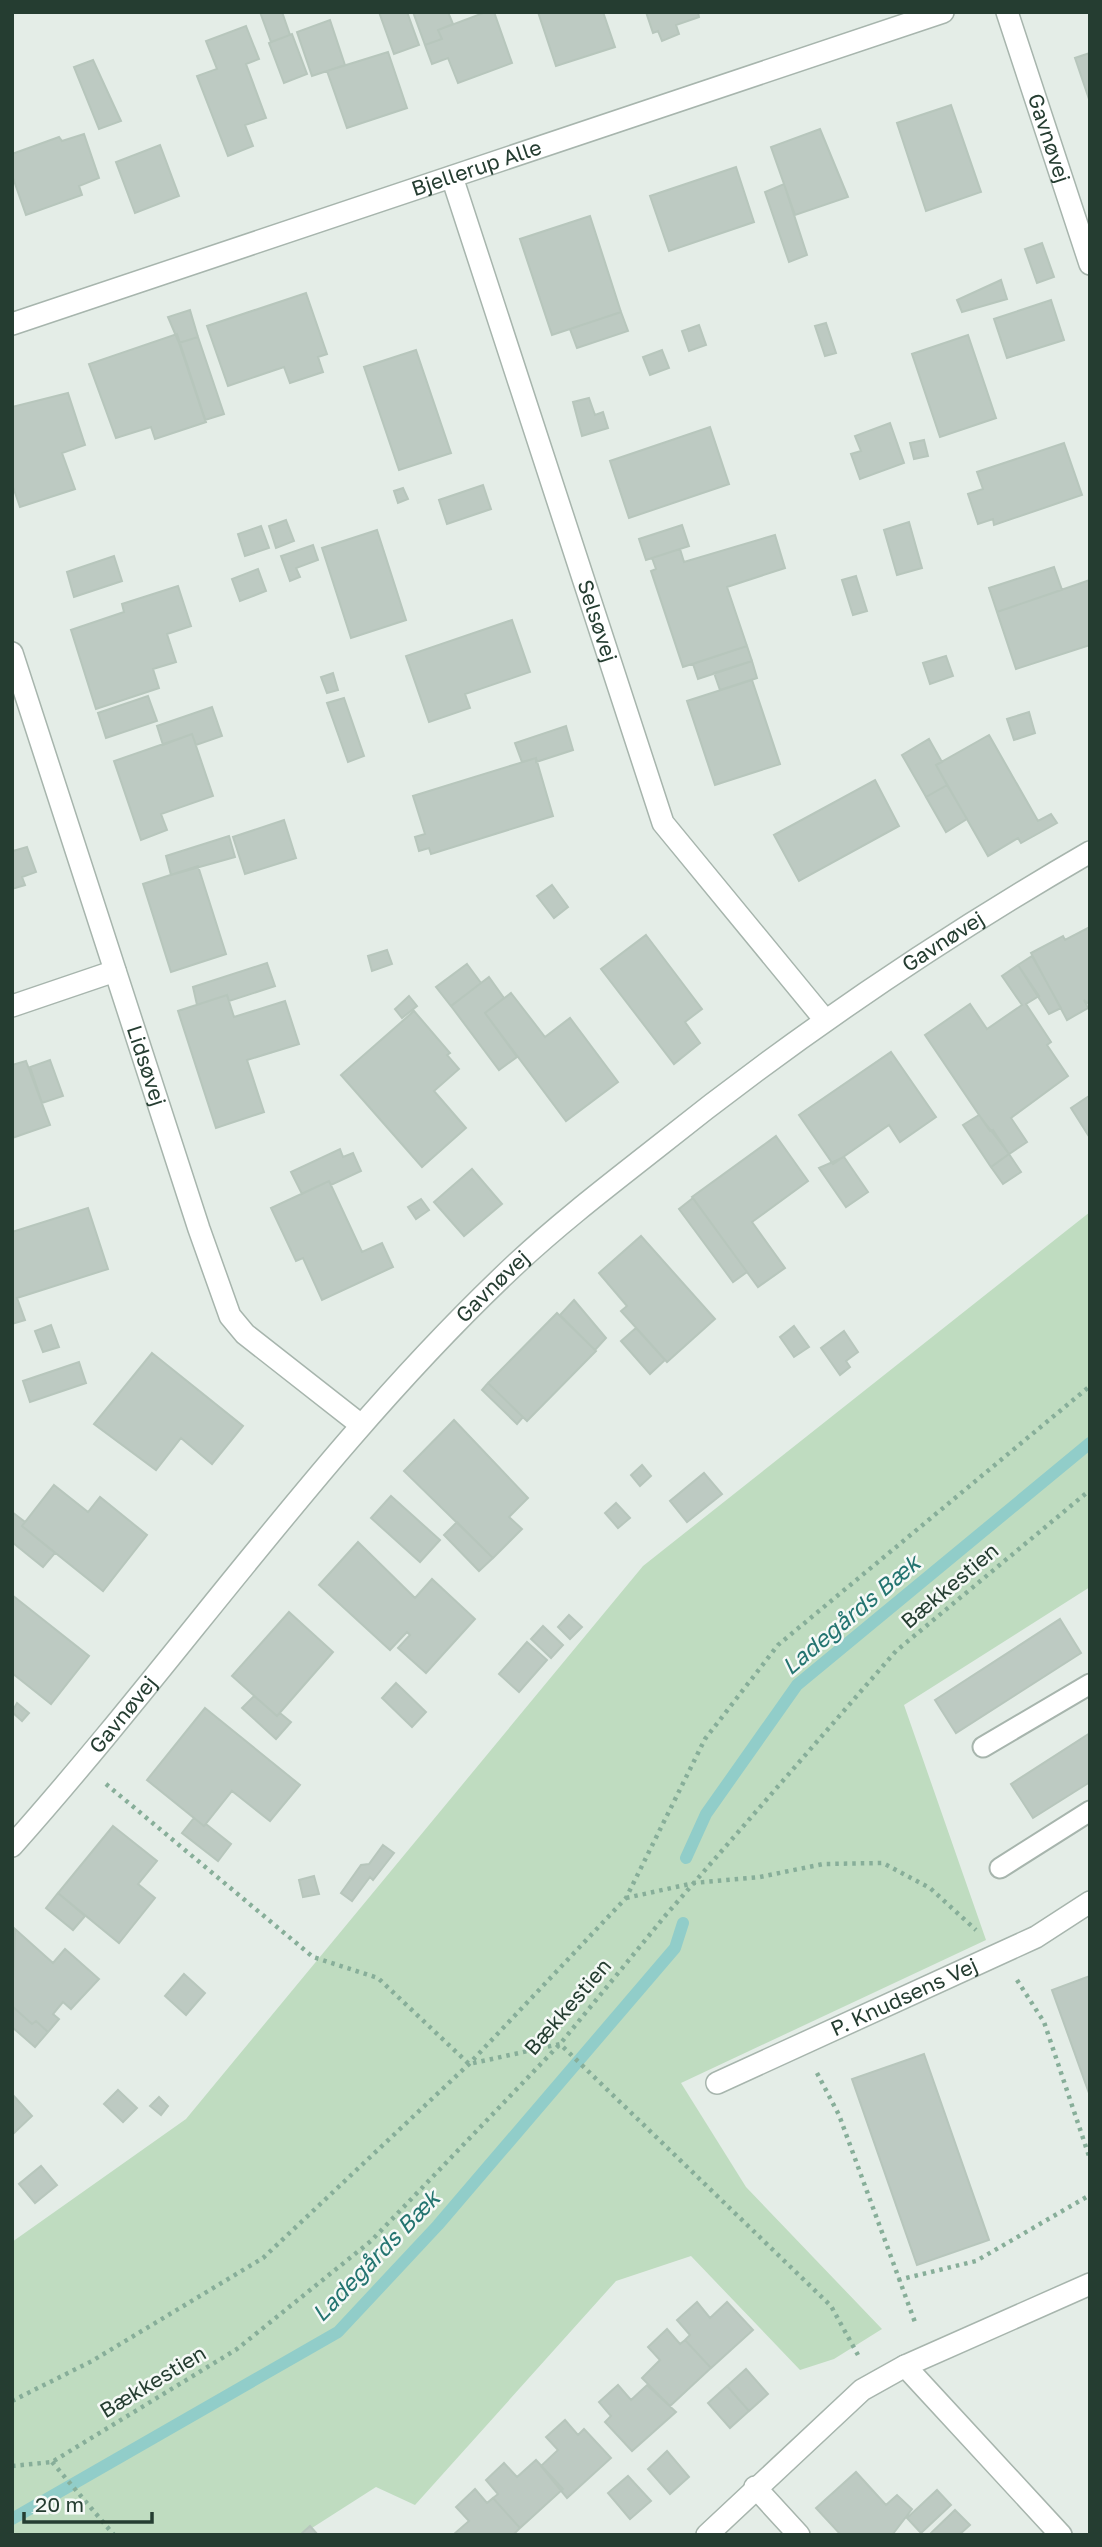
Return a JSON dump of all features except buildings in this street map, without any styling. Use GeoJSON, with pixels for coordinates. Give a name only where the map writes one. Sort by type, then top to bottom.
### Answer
{"type":"FeatureCollection","features":[{"type":"Feature","properties":{"kind":"street","name":"Bjellerup Alle"},"geometry":{"type":"LineString","coordinates":[[12,324],[943,12]]}},
{"type":"Feature","properties":{"kind":"street","name":"Gavnøvej"},"geometry":{"type":"LineString","coordinates":[[1007,12],[1090,264]]}},
{"type":"Feature","properties":{"kind":"street","name":"Selsøvej"},"geometry":{"type":"LineString","coordinates":[[452,177],[663,823],[825,1020]]}},
{"type":"Feature","properties":{"kind":"street","name":"Lidsøvej"},"geometry":{"type":"LineString","coordinates":[[12,653],[230,1317],[245,1334],[361,1425]]}},
{"type":"Feature","properties":{"kind":"street","name":"Gavnøvej"},"geometry":{"type":"LineString","coordinates":[[12,1846],[84,1765],[361,1425],[517,1263],[703,1110],[825,1020],[1000,904],[1090,852]]}},
{"type":"Feature","properties":{"kind":"street"},"geometry":{"type":"LineString","coordinates":[[12,1006],[115,971]]}},
{"type":"Feature","properties":{"kind":"street","name":"P. Knudsens Vej"},"geometry":{"type":"LineString","coordinates":[[717,2083],[1036,1937],[1090,1902]]}},
{"type":"Feature","properties":{"kind":"street"},"geometry":{"type":"LineString","coordinates":[[707,2535],[755,2487],[862,2390],[905,2366],[1090,2284]]}},
{"type":"Feature","properties":{"kind":"street"},"geometry":{"type":"LineString","coordinates":[[905,2366],[1061,2535]]}},
{"type":"Feature","properties":{"kind":"street"},"geometry":{"type":"LineString","coordinates":[[755,2487],[799,2535]]}},
{"type":"Feature","properties":{"kind":"lane"},"geometry":{"type":"LineString","coordinates":[[983,1747],[1090,1684]]}},
{"type":"Feature","properties":{"kind":"lane"},"geometry":{"type":"LineString","coordinates":[[1000,1868],[1090,1811]]}},
{"type":"Feature","properties":{"kind":"path"},"geometry":{"type":"LineString","coordinates":[[12,2401],[92,2361],[263,2258],[469,2064],[626,1898],[705,1739],[778,1645],[1090,1386]]}},
{"type":"Feature","properties":{"kind":"path","name":"Bækkestien"},"geometry":{"type":"LineString","coordinates":[[12,2466],[54,2463],[237,2349],[371,2241],[559,2045],[694,1883],[896,1651],[1090,1490]]}},
{"type":"Feature","properties":{"kind":"path"},"geometry":{"type":"LineString","coordinates":[[84,1765],[313,1957],[378,1978],[469,2064]]}},
{"type":"Feature","properties":{"kind":"path"},"geometry":{"type":"LineString","coordinates":[[626,1898],[694,1883],[760,1877],[823,1864],[883,1863],[930,1888],[1002,1953]]}},
{"type":"Feature","properties":{"kind":"path"},"geometry":{"type":"LineString","coordinates":[[1018,1983],[1044,2022],[1090,2159]]}},
{"type":"Feature","properties":{"kind":"path"},"geometry":{"type":"LineString","coordinates":[[469,2064],[559,2045],[831,2306],[853,2346]]}},
{"type":"Feature","properties":{"kind":"path"},"geometry":{"type":"LineString","coordinates":[[818,2075],[839,2115],[912,2317]]}},
{"type":"Feature","properties":{"kind":"path"},"geometry":{"type":"LineString","coordinates":[[898,2280],[976,2261],[1090,2195]]}},
{"type":"Feature","properties":{"kind":"path"},"geometry":{"type":"LineString","coordinates":[[54,2463],[114,2535]]}},
{"type":"Feature","properties":{"kind":"green space"},"geometry":{"type":"Polygon","coordinates":[[[1090,1212],[1090,1587],[904,1705],[986,1940],[681,2083],[746,2187],[882,2329],[834,2359],[800,2370],[691,2256],[616,2281],[415,2505],[376,2487],[301,2535],[12,2535],[12,2242],[186,2119],[643,1566],[1090,1212]]]}},
{"type":"Feature","properties":{"kind":"waterway","name":"Ladegårds Bæk"},"geometry":{"type":"LineString","coordinates":[[686,1858],[706,1814],[797,1685],[1090,1443]]}},
{"type":"Feature","properties":{"kind":"waterway","name":"Ladegårds Bæk"},"geometry":{"type":"LineString","coordinates":[[12,2519],[338,2332],[438,2225],[675,1948],[683,1923]]}}]}
